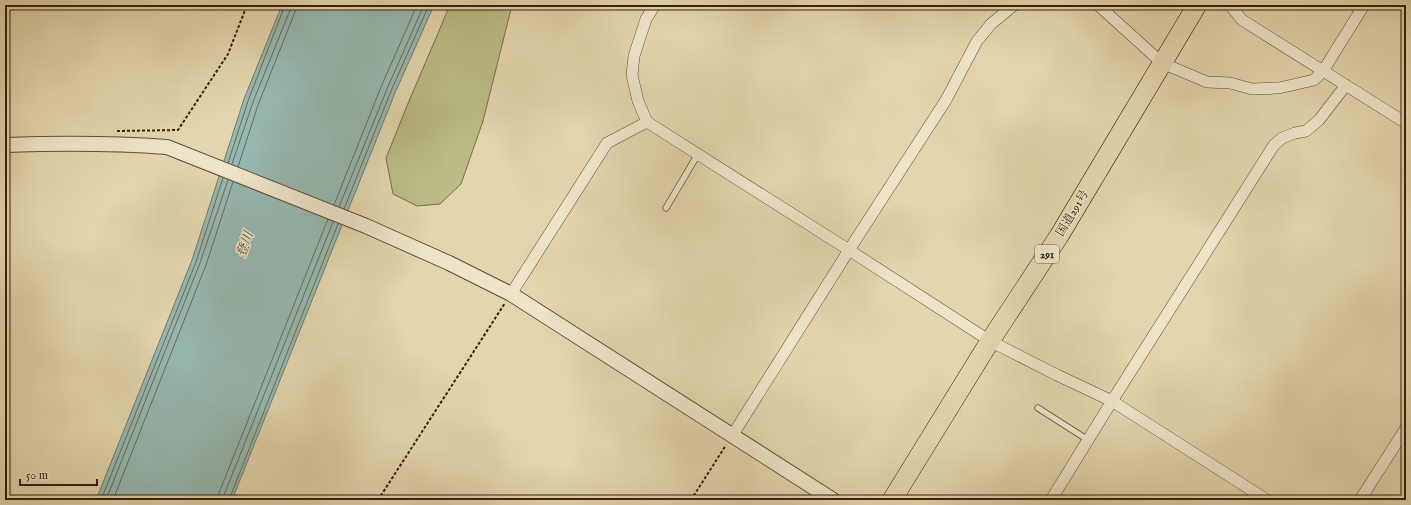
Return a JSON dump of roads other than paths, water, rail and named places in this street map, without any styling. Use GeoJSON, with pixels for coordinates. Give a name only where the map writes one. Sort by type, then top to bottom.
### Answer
{"type":"FeatureCollection","features":[{"type":"Feature","properties":{"kind":"highway","name":"国道291号"},"geometry":{"type":"LineString","coordinates":[[892,500],[990,341],[1058,236],[1197,5]]}},
{"type":"Feature","properties":{"kind":"street"},"geometry":{"type":"LineString","coordinates":[[655,5],[646,19],[634,56],[632,75],[638,102],[647,122],[990,341],[1112,401],[1267,500]]}},
{"type":"Feature","properties":{"kind":"street"},"geometry":{"type":"LineString","coordinates":[[732,436],[849,250],[946,100],[977,41],[991,24],[1014,5]]}},
{"type":"Feature","properties":{"kind":"street"},"geometry":{"type":"LineString","coordinates":[[1098,5],[1162,63],[1207,82],[1230,83],[1252,89],[1279,88],[1314,80],[1323,71],[1364,5]]}},
{"type":"Feature","properties":{"kind":"street"},"geometry":{"type":"LineString","coordinates":[[1230,5],[1242,20],[1406,123]]}},
{"type":"Feature","properties":{"kind":"street"},"geometry":{"type":"LineString","coordinates":[[1051,500],[1274,145],[1282,138],[1306,130],[1319,120],[1346,85]]}},
{"type":"Feature","properties":{"kind":"street"},"geometry":{"type":"LineString","coordinates":[[511,294],[607,143],[647,122]]}},
{"type":"Feature","properties":{"kind":"street"},"geometry":{"type":"LineString","coordinates":[[5,146],[58,143],[134,145],[167,148],[366,226],[449,263],[511,294],[833,500]]}},
{"type":"Feature","properties":{"kind":"street"},"geometry":{"type":"LineString","coordinates":[[1360,500],[1406,428]]}},
{"type":"Feature","properties":{"kind":"lane"},"geometry":{"type":"LineString","coordinates":[[666,208],[698,154]]}},
{"type":"Feature","properties":{"kind":"lane"},"geometry":{"type":"LineString","coordinates":[[1038,408],[1088,440]]}},
{"type":"Feature","properties":{"kind":"water","name":"登川"},"geometry":{"type":"Polygon","coordinates":[[[282,5],[434,5],[395,93],[232,500],[96,500],[192,260],[244,99],[282,5]]]}}]}
